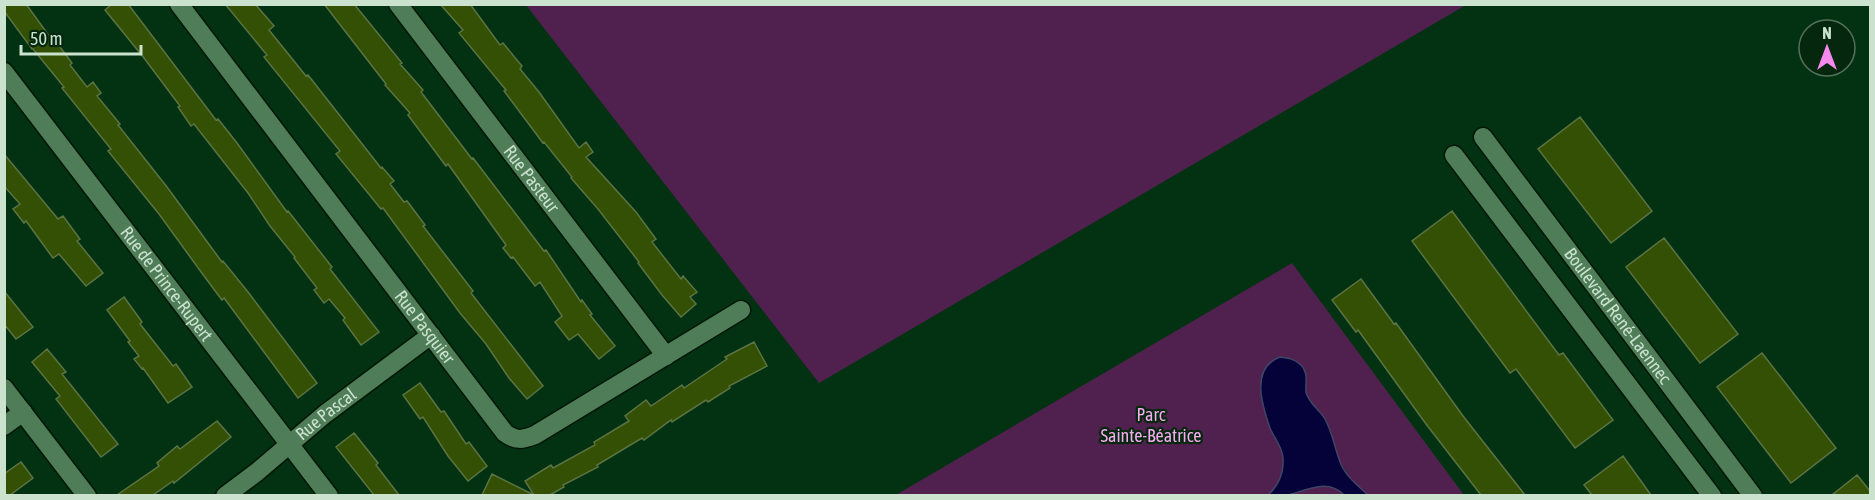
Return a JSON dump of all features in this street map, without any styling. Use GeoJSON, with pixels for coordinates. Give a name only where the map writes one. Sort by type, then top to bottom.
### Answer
{"type":"FeatureCollection","features":[{"type":"Feature","properties":{"kind":"street","name":"Rue Pasquier"},"geometry":{"type":"LineString","coordinates":[[178,4],[505,433],[513,439],[524,440],[535,435],[741,310]]}},
{"type":"Feature","properties":{"kind":"street","name":"Rue Pasteur"},"geometry":{"type":"LineString","coordinates":[[398,4],[666,356]]}},
{"type":"Feature","properties":{"kind":"street","name":"Rue de Prince-Rupert"},"geometry":{"type":"LineString","coordinates":[[4,72],[329,495]]}},
{"type":"Feature","properties":{"kind":"street","name":"Boulevard René-Laennec"},"geometry":{"type":"LineString","coordinates":[[1483,137],[1753,495]]}},
{"type":"Feature","properties":{"kind":"street","name":"Boulevard René-Laennec"},"geometry":{"type":"LineString","coordinates":[[1454,155],[1712,495]]}},
{"type":"Feature","properties":{"kind":"street","name":"Rue Pascal"},"geometry":{"type":"LineString","coordinates":[[225,495],[431,335]]}},
{"type":"Feature","properties":{"kind":"street"},"geometry":{"type":"LineString","coordinates":[[4,388],[87,495]]}},
{"type":"Feature","properties":{"kind":"street"},"geometry":{"type":"LineString","coordinates":[[4,426],[23,412]]}},
{"type":"Feature","properties":{"kind":"green space"},"geometry":{"type":"Polygon","coordinates":[[[526,5],[1466,5],[819,383],[526,5]]]}},
{"type":"Feature","properties":{"kind":"green space","name":"Parc Sainte-Béatrice"},"geometry":{"type":"Polygon","coordinates":[[[1292,263],[1464,495],[1368,495],[1354,484],[1339,460],[1323,416],[1312,405],[1306,392],[1306,376],[1260,388],[1267,419],[1279,443],[1283,460],[1280,479],[1268,495],[894,496],[1292,263]]]}},
{"type":"Feature","properties":{"kind":"green space"},"geometry":{"type":"Polygon","coordinates":[[[1321,486],[1338,489],[1344,495],[1286,496],[1305,488],[1321,486]]]}},
{"type":"Feature","properties":{"kind":"shaded area"},"geometry":{"type":"Polygon","coordinates":[[[1280,357],[1294,360],[1303,368],[1306,375],[1307,396],[1323,415],[1341,465],[1351,479],[1368,495],[1344,495],[1337,489],[1322,486],[1283,496],[1268,495],[1280,479],[1283,458],[1264,409],[1261,388],[1265,370],[1271,362],[1280,357]]]}},
{"type":"Feature","properties":{"kind":"building"},"geometry":{"type":"Polygon","coordinates":[[[4,4],[26,4],[72,63],[70,65],[87,87],[93,82],[101,93],[97,96],[120,124],[118,125],[317,383],[298,398],[224,298],[222,300],[159,214],[108,151],[111,149],[4,11],[4,4]]]}},
{"type":"Feature","properties":{"kind":"building"},"geometry":{"type":"Polygon","coordinates":[[[112,4],[128,4],[216,120],[218,119],[237,143],[287,212],[332,267],[330,269],[379,332],[361,345],[343,320],[345,318],[329,299],[324,303],[314,290],[317,288],[248,193],[194,124],[191,126],[178,107],[180,106],[105,10],[112,4]]]}},
{"type":"Feature","properties":{"kind":"building"},"geometry":{"type":"Polygon","coordinates":[[[225,4],[255,4],[274,26],[269,30],[394,181],[390,184],[404,202],[407,201],[425,225],[423,226],[473,291],[471,293],[543,386],[527,399],[383,208],[381,209],[336,154],[340,151],[264,57],[267,55],[225,4]]]}},
{"type":"Feature","properties":{"kind":"building"},"geometry":{"type":"Polygon","coordinates":[[[324,4],[354,4],[423,90],[421,92],[544,251],[546,250],[581,302],[582,300],[592,314],[590,315],[615,346],[599,359],[578,334],[569,340],[555,322],[562,316],[540,282],[535,286],[513,257],[511,258],[503,248],[506,245],[448,164],[446,166],[408,115],[410,113],[385,85],[324,4]]]}},
{"type":"Feature","properties":{"kind":"building"},"geometry":{"type":"Polygon","coordinates":[[[440,4],[470,4],[500,45],[503,43],[522,66],[520,69],[579,148],[586,142],[593,152],[586,157],[636,212],[656,239],[652,242],[681,279],[683,276],[697,292],[690,297],[696,304],[681,317],[598,209],[543,143],[504,91],[506,90],[459,33],[463,30],[440,4]]]}},
{"type":"Feature","properties":{"kind":"building"},"geometry":{"type":"Polygon","coordinates":[[[1580,117],[1652,211],[1611,243],[1538,149],[1580,117]]]}},
{"type":"Feature","properties":{"kind":"building"},"geometry":{"type":"Polygon","coordinates":[[[4,154],[58,219],[63,216],[80,239],[77,241],[103,273],[86,286],[59,254],[53,258],[26,221],[24,223],[13,209],[20,204],[4,186],[4,154]]]}},
{"type":"Feature","properties":{"kind":"building"},"geometry":{"type":"Polygon","coordinates":[[[1452,211],[1559,355],[1563,353],[1613,420],[1575,448],[1516,369],[1510,373],[1412,241],[1452,211]]]}},
{"type":"Feature","properties":{"kind":"building"},"geometry":{"type":"Polygon","coordinates":[[[1664,238],[1738,334],[1700,363],[1626,267],[1664,238]]]}},
{"type":"Feature","properties":{"kind":"building"},"geometry":{"type":"Polygon","coordinates":[[[1361,279],[1525,495],[1481,495],[1358,330],[1356,332],[1332,300],[1361,279]]]}},
{"type":"Feature","properties":{"kind":"building"},"geometry":{"type":"Polygon","coordinates":[[[4,291],[33,327],[16,339],[4,324],[4,291]]]}},
{"type":"Feature","properties":{"kind":"building"},"geometry":{"type":"Polygon","coordinates":[[[124,297],[142,322],[140,324],[173,366],[176,364],[192,387],[168,403],[134,359],[139,356],[107,310],[124,297]]]}},
{"type":"Feature","properties":{"kind":"building"},"geometry":{"type":"Polygon","coordinates":[[[754,342],[767,366],[729,386],[730,388],[708,402],[706,400],[672,422],[671,420],[644,440],[642,438],[550,495],[534,495],[525,481],[551,465],[553,468],[595,445],[594,442],[629,421],[625,416],[646,400],[651,406],[682,385],[684,388],[727,359],[725,357],[754,342]]]}},
{"type":"Feature","properties":{"kind":"building"},"geometry":{"type":"Polygon","coordinates":[[[47,349],[66,372],[62,374],[118,444],[101,457],[56,399],[60,396],[32,362],[47,349]]]}},
{"type":"Feature","properties":{"kind":"building"},"geometry":{"type":"Polygon","coordinates":[[[1762,353],[1836,448],[1791,483],[1717,387],[1762,353]]]}},
{"type":"Feature","properties":{"kind":"building"},"geometry":{"type":"Polygon","coordinates":[[[420,383],[441,412],[444,411],[466,444],[469,442],[487,466],[468,481],[448,456],[423,417],[420,419],[403,395],[420,383]]]}},
{"type":"Feature","properties":{"kind":"building"},"geometry":{"type":"Polygon","coordinates":[[[217,421],[231,437],[174,483],[173,481],[153,495],[117,495],[159,466],[157,463],[177,446],[180,449],[217,421]]]}},
{"type":"Feature","properties":{"kind":"building"},"geometry":{"type":"Polygon","coordinates":[[[354,433],[378,463],[376,465],[399,495],[374,495],[336,447],[354,433]]]}},
{"type":"Feature","properties":{"kind":"building"},"geometry":{"type":"Polygon","coordinates":[[[1623,456],[1651,495],[1592,495],[1584,485],[1623,456]]]}},
{"type":"Feature","properties":{"kind":"building"},"geometry":{"type":"Polygon","coordinates":[[[21,462],[33,478],[10,495],[4,495],[4,474],[21,462]]]}},
{"type":"Feature","properties":{"kind":"building"},"geometry":{"type":"Polygon","coordinates":[[[492,474],[534,495],[482,495],[492,474]]]}},
{"type":"Feature","properties":{"kind":"building"},"geometry":{"type":"Polygon","coordinates":[[[1857,475],[1870,491],[1870,495],[1832,495],[1857,475]]]}}]}
